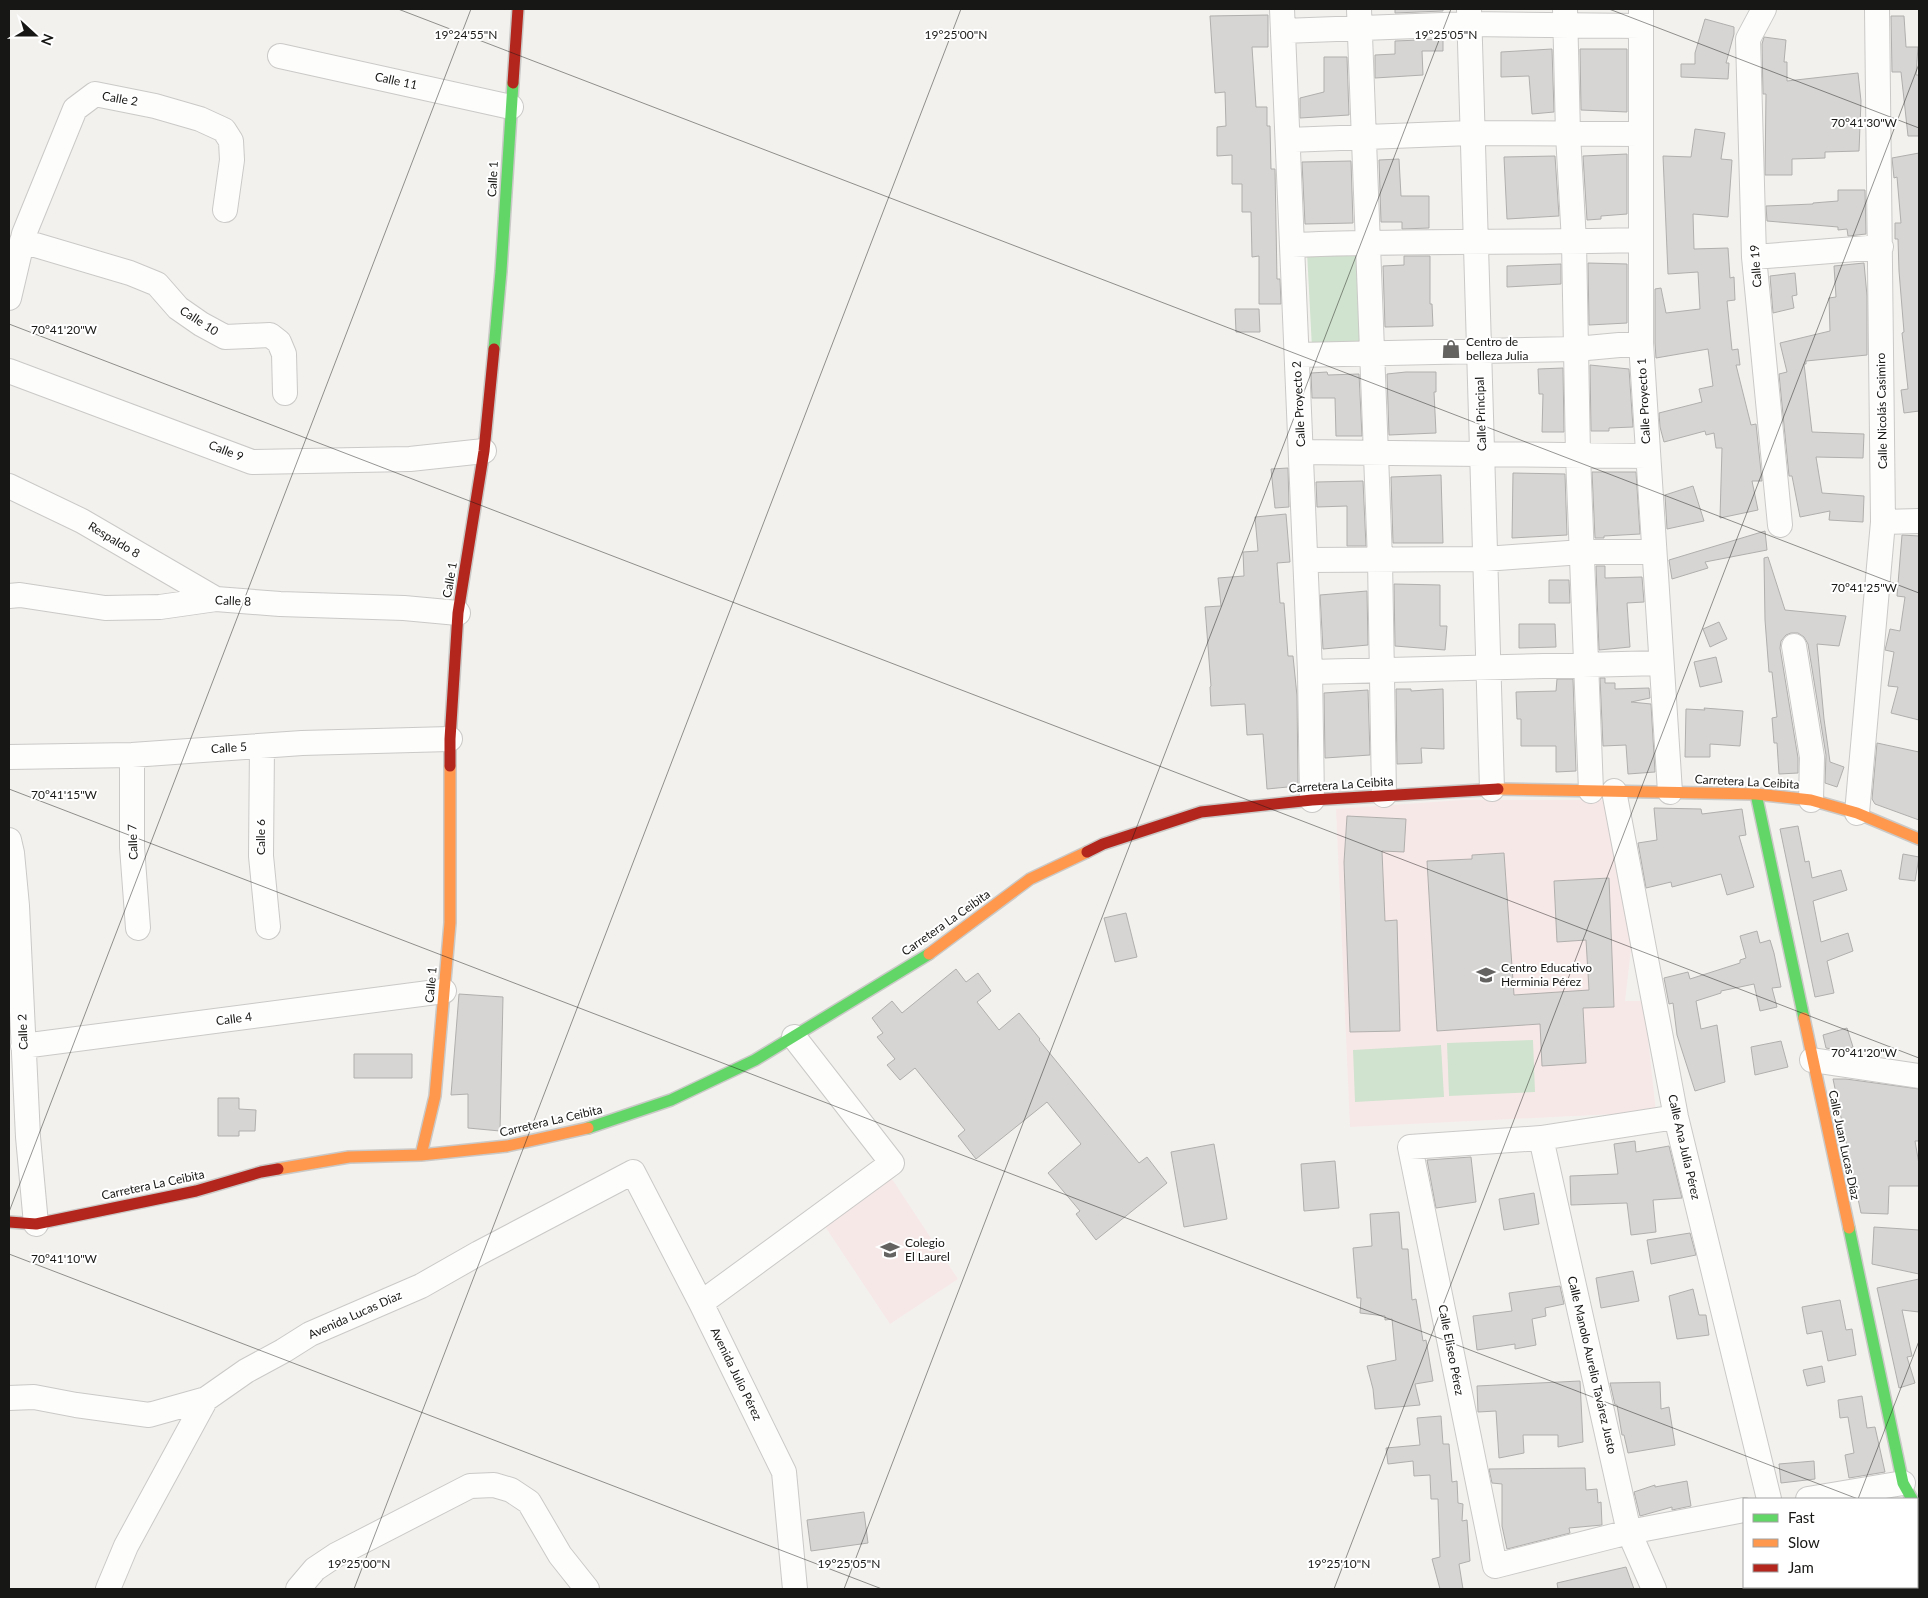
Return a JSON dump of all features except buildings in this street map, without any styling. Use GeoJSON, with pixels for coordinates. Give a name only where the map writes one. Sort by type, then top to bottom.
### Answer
{"type":"FeatureCollection","features":[{"type":"Feature","properties":{"kind":"street","name":"Calle 1"},"geometry":{"type":"LineString","coordinates":[[420,1155],[435,1096],[450,923],[450,740],[458,613],[484,451],[501,270],[518,9]]}},
{"type":"Feature","properties":{"kind":"street","name":"Calle 19"},"geometry":{"type":"LineString","coordinates":[[1764,9],[1748,39],[1754,257],[1780,525]]}},
{"type":"Feature","properties":{"kind":"street","name":"Calle Nicolás Casimiro"},"geometry":{"type":"LineString","coordinates":[[1857,813],[1883,522],[1877,9]]}},
{"type":"Feature","properties":{"kind":"street"},"geometry":{"type":"LineString","coordinates":[[1283,20],[1469,17],[1641,18]]}},
{"type":"Feature","properties":{"kind":"street","name":"Calle Principal"},"geometry":{"type":"LineString","coordinates":[[1469,17],[1492,789]]}},
{"type":"Feature","properties":{"kind":"street"},"geometry":{"type":"LineString","coordinates":[[1565,17],[1568,134],[1574,242],[1578,455],[1591,791]]}},
{"type":"Feature","properties":{"kind":"street","name":"Calle Proyecto 1"},"geometry":{"type":"LineString","coordinates":[[1641,18],[1641,343],[1670,792]]}},
{"type":"Feature","properties":{"kind":"street"},"geometry":{"type":"LineString","coordinates":[[1359,19],[1380,560],[1384,795]]}},
{"type":"Feature","properties":{"kind":"street","name":"Calle Proyecto 2"},"geometry":{"type":"LineString","coordinates":[[1283,20],[1306,560],[1312,800]]}},
{"type":"Feature","properties":{"kind":"street","name":"Calle 11"},"geometry":{"type":"LineString","coordinates":[[280,56],[511,107]]}},
{"type":"Feature","properties":{"kind":"street","name":"Calle 2"},"geometry":{"type":"LineString","coordinates":[[9,298],[22,241],[75,109],[95,94],[155,106],[200,119],[224,130],[231,141],[232,160],[225,210]]}},
{"type":"Feature","properties":{"kind":"street"},"geometry":{"type":"LineString","coordinates":[[1288,140],[1471,133],[1640,134]]}},
{"type":"Feature","properties":{"kind":"street"},"geometry":{"type":"LineString","coordinates":[[1292,245],[1368,241],[1574,242],[1641,240]]}},
{"type":"Feature","properties":{"kind":"street","name":"Calle 10"},"geometry":{"type":"LineString","coordinates":[[22,241],[130,273],[157,284],[178,308],[201,324],[225,337],[270,335],[279,342],[284,354],[285,393]]}},
{"type":"Feature","properties":{"kind":"street"},"geometry":{"type":"LineString","coordinates":[[1754,257],[1881,247]]}},
{"type":"Feature","properties":{"kind":"street"},"geometry":{"type":"LineString","coordinates":[[1297,355],[1576,349],[1641,343]]}},
{"type":"Feature","properties":{"kind":"street","name":"Calle 9"},"geometry":{"type":"LineString","coordinates":[[9,371],[252,462],[410,459],[484,451]]}},
{"type":"Feature","properties":{"kind":"street"},"geometry":{"type":"LineString","coordinates":[[1301,452],[1647,456]]}},
{"type":"Feature","properties":{"kind":"street","name":"Respaldo 8"},"geometry":{"type":"LineString","coordinates":[[9,486],[82,521],[216,599]]}},
{"type":"Feature","properties":{"kind":"street"},"geometry":{"type":"LineString","coordinates":[[1883,522],[1919,521]]}},
{"type":"Feature","properties":{"kind":"street"},"geometry":{"type":"LineString","coordinates":[[1306,560],[1485,559],[1582,552],[1654,552]]}},
{"type":"Feature","properties":{"kind":"street","name":"Calle 8"},"geometry":{"type":"LineString","coordinates":[[9,596],[20,595],[105,608],[160,607],[216,599],[280,604],[404,608],[458,613]]}},
{"type":"Feature","properties":{"kind":"street"},"geometry":{"type":"LineString","coordinates":[[1794,646],[1812,757],[1811,800]]}},
{"type":"Feature","properties":{"kind":"street"},"geometry":{"type":"LineString","coordinates":[[1310,672],[1661,663]]}},
{"type":"Feature","properties":{"kind":"street","name":"Calle 5"},"geometry":{"type":"LineString","coordinates":[[9,757],[132,755],[302,743],[450,740]]}},
{"type":"Feature","properties":{"kind":"street","name":"Calle 6"},"geometry":{"type":"LineString","coordinates":[[262,746],[261,856],[268,927]]}},
{"type":"Feature","properties":{"kind":"street","name":"Calle 7"},"geometry":{"type":"LineString","coordinates":[[132,755],[132,847],[138,928]]}},
{"type":"Feature","properties":{"kind":"street","name":"Carretera La Ceibita"},"geometry":{"type":"LineString","coordinates":[[9,1222],[36,1224],[196,1191],[260,1172],[349,1157],[420,1155],[508,1146],[579,1131],[671,1100],[755,1060],[934,951],[1030,879],[1104,844],[1201,812],[1312,800],[1492,789],[1756,794],[1811,800],[1857,813],[1919,839]]}},
{"type":"Feature","properties":{"kind":"street","name":"Calle Ana Julia Pérez"},"geometry":{"type":"LineString","coordinates":[[1614,791],[1676,1117],[1769,1498]]}},
{"type":"Feature","properties":{"kind":"street","name":"Calle Juan Lucas Díaz"},"geometry":{"type":"LineString","coordinates":[[1756,794],[1812,1060],[1907,1491]]}},
{"type":"Feature","properties":{"kind":"street","name":"Calle 2"},"geometry":{"type":"LineString","coordinates":[[9,840],[18,915],[28,1138],[36,1224]]}},
{"type":"Feature","properties":{"kind":"street","name":"Calle 4"},"geometry":{"type":"LineString","coordinates":[[23,1046],[444,991]]}},
{"type":"Feature","properties":{"kind":"street"},"geometry":{"type":"LineString","coordinates":[[702,1303],[892,1163],[794,1036]]}},
{"type":"Feature","properties":{"kind":"street"},"geometry":{"type":"LineString","coordinates":[[1812,1060],[1919,1076]]}},
{"type":"Feature","properties":{"kind":"street","name":"Calle Eliseo Pérez"},"geometry":{"type":"LineString","coordinates":[[1676,1117],[1541,1138],[1410,1147],[1495,1566],[1629,1532],[1743,1510]]}},
{"type":"Feature","properties":{"kind":"street","name":"Calle Manolo Aurelio Tavárez Justo"},"geometry":{"type":"LineString","coordinates":[[1541,1138],[1629,1532],[1654,1589]]}},
{"type":"Feature","properties":{"kind":"street","name":"Avenida Julio Pérez"},"geometry":{"type":"LineString","coordinates":[[633,1172],[702,1303],[784,1472],[795,1589]]}},
{"type":"Feature","properties":{"kind":"street","name":"Avenida Lucas Díaz"},"geometry":{"type":"LineString","coordinates":[[9,1398],[34,1397],[149,1415],[206,1399],[246,1371],[310,1334],[421,1286],[479,1253],[633,1172]]}},
{"type":"Feature","properties":{"kind":"street"},"geometry":{"type":"LineString","coordinates":[[108,1589],[126,1546],[206,1399]]}},
{"type":"Feature","properties":{"kind":"street"},"geometry":{"type":"LineString","coordinates":[[298,1589],[315,1569],[336,1555],[470,1486],[494,1485],[511,1490],[529,1502],[560,1555],[586,1589]]}},
{"type":"Feature","properties":{"kind":"street"},"geometry":{"type":"LineString","coordinates":[[1820,1498],[1907,1491]]}},
{"type":"Feature","properties":{"kind":"shaded area","name":"Centro Educativo Herminia Pérez"},"geometry":{"type":"Polygon","coordinates":[[[1461,800],[1607,800],[1631,949],[1625,1001],[1644,1001],[1656,1112],[1350,1127],[1336,809],[1461,800]]]}},
{"type":"Feature","properties":{"kind":"shaded area","name":"Colegio El Laurel"},"geometry":{"type":"Polygon","coordinates":[[[890,1176],[958,1279],[890,1324],[822,1222],[890,1176]]]}},
{"type":"Feature","properties":{"kind":"green space"},"geometry":{"type":"Polygon","coordinates":[[[1363,247],[1367,344],[1312,348],[1307,252],[1363,247]]]}},
{"type":"Feature","properties":{"kind":"green space"},"geometry":{"type":"Polygon","coordinates":[[[1533,1040],[1535,1092],[1449,1096],[1447,1043],[1533,1040]]]}},
{"type":"Feature","properties":{"kind":"green space"},"geometry":{"type":"Polygon","coordinates":[[[1441,1045],[1444,1097],[1355,1102],[1353,1050],[1441,1045]]]}},
{"type":"Feature","properties":{"kind":"traffic: fast"},"geometry":{"type":"LineString","coordinates":[[494,349],[513,83]]}},
{"type":"Feature","properties":{"kind":"traffic: fast"},"geometry":{"type":"LineString","coordinates":[[1756,794],[1804,1018]]}},
{"type":"Feature","properties":{"kind":"traffic: fast"},"geometry":{"type":"LineString","coordinates":[[588,1128],[671,1100],[755,1060],[929,954]]}},
{"type":"Feature","properties":{"kind":"traffic: fast"},"geometry":{"type":"LineString","coordinates":[[1849,1228],[1903,1483],[1911,1498]]}},
{"type":"Feature","properties":{"kind":"traffic: slow"},"geometry":{"type":"LineString","coordinates":[[421,1155],[435,1096],[450,923],[450,766]]}},
{"type":"Feature","properties":{"kind":"traffic: slow"},"geometry":{"type":"LineString","coordinates":[[1498,789],[1756,794],[1811,800],[1857,813],[1919,839]]}},
{"type":"Feature","properties":{"kind":"traffic: slow"},"geometry":{"type":"LineString","coordinates":[[929,954],[1030,879],[1087,852]]}},
{"type":"Feature","properties":{"kind":"traffic: slow"},"geometry":{"type":"LineString","coordinates":[[1804,1018],[1849,1228]]}},
{"type":"Feature","properties":{"kind":"traffic: slow"},"geometry":{"type":"LineString","coordinates":[[278,1169],[349,1157],[421,1155],[507,1146],[588,1128]]}},
{"type":"Feature","properties":{"kind":"traffic: jam"},"geometry":{"type":"LineString","coordinates":[[513,83],[518,9]]}},
{"type":"Feature","properties":{"kind":"traffic: jam"},"geometry":{"type":"LineString","coordinates":[[450,766],[458,613],[484,451],[494,349]]}},
{"type":"Feature","properties":{"kind":"traffic: jam"},"geometry":{"type":"LineString","coordinates":[[1087,852],[1103,844],[1201,812],[1312,800],[1498,789]]}},
{"type":"Feature","properties":{"kind":"traffic: jam"},"geometry":{"type":"LineString","coordinates":[[9,1222],[36,1224],[196,1191],[261,1172],[278,1169]]}},
{"type":"Feature","properties":{"kind":"place","name":"Centro de belleza Julia"},"geometry":{"type":"Point","coordinates":[1451,349]}},
{"type":"Feature","properties":{"kind":"place","name":"Centro Educativo Herminia Pérez"},"geometry":{"type":"Point","coordinates":[1486,975]}},
{"type":"Feature","properties":{"kind":"place","name":"Colegio El Laurel"},"geometry":{"type":"Point","coordinates":[890,1250]}}]}
